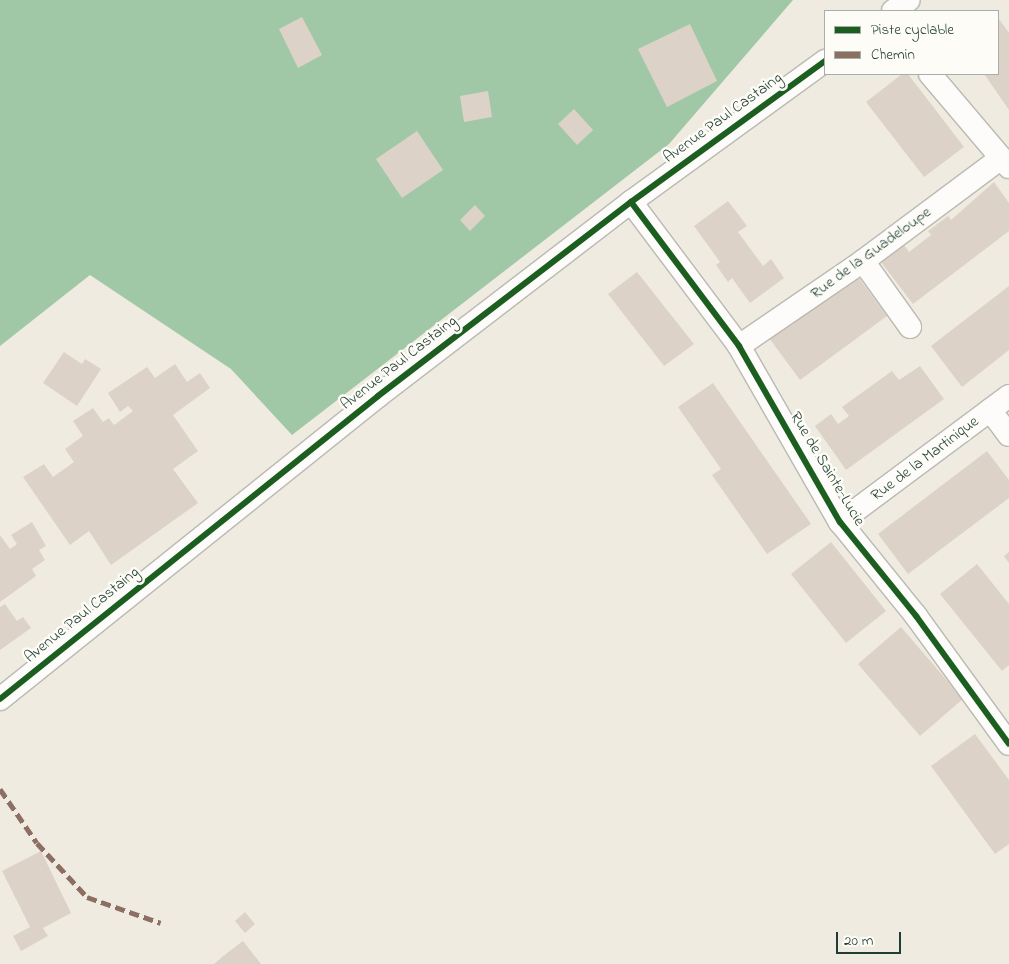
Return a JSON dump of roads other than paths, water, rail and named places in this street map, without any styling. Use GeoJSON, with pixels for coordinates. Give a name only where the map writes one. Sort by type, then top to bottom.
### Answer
{"type":"FeatureCollection","features":[{"type":"Feature","properties":{"kind":"street"},"geometry":{"type":"LineString","coordinates":[[895,10],[908,0]]}},
{"type":"Feature","properties":{"kind":"street","name":"Avenue Paul Castaing"},"geometry":{"type":"LineString","coordinates":[[0,699],[378,396],[631,202],[824,62]]}},
{"type":"Feature","properties":{"kind":"street"},"geometry":{"type":"LineString","coordinates":[[931,75],[1005,162]]}},
{"type":"Feature","properties":{"kind":"street","name":"Rue de la Guadeloupe"},"geometry":{"type":"LineString","coordinates":[[739,346],[1005,162]]}},
{"type":"Feature","properties":{"kind":"street","name":"Rue de Sainte-Lucie"},"geometry":{"type":"LineString","coordinates":[[631,202],[739,346],[840,522],[916,616],[1009,744]]}},
{"type":"Feature","properties":{"kind":"street"},"geometry":{"type":"LineString","coordinates":[[863,261],[910,327]]}},
{"type":"Feature","properties":{"kind":"street","name":"Rue de la Martinique"},"geometry":{"type":"LineString","coordinates":[[840,522],[1009,396]]}},
{"type":"Feature","properties":{"kind":"street"},"geometry":{"type":"LineString","coordinates":[[990,410],[1009,435]]}}]}
